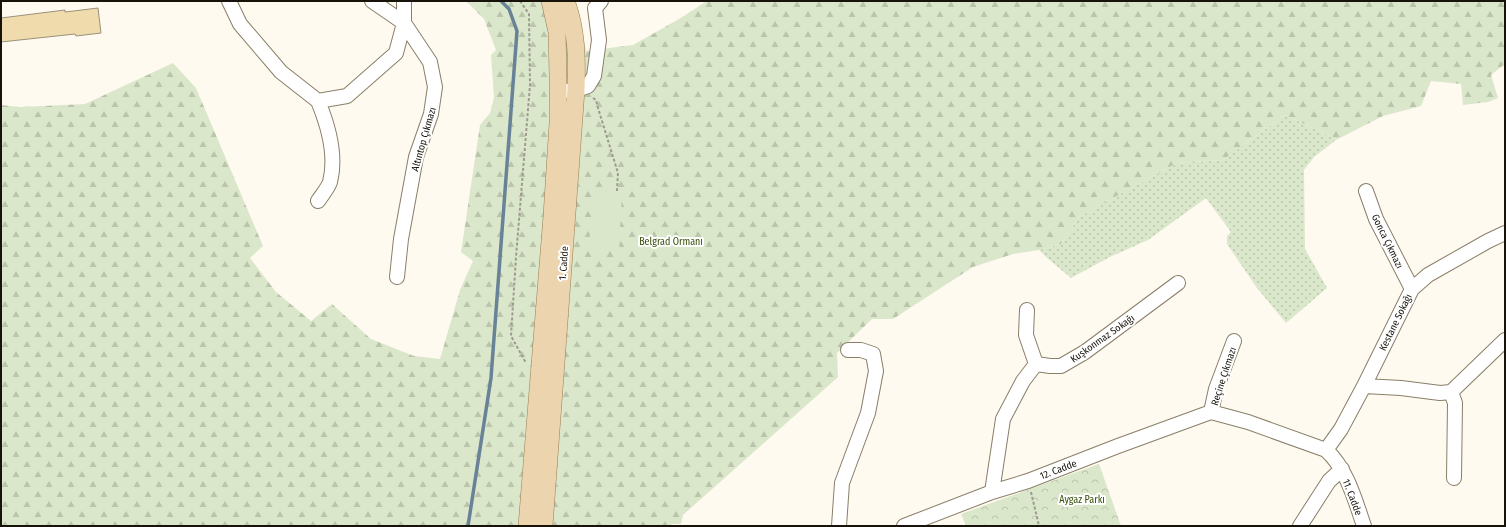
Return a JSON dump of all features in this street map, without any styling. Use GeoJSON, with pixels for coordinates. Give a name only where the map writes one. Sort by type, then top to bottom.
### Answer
{"type":"FeatureCollection","features":[{"type":"Feature","properties":{"kind":"main road","name":"1. Cadde"},"geometry":{"type":"LineString","coordinates":[[527,526],[558,123],[557,32],[550,1]]}},
{"type":"Feature","properties":{"kind":"main road","name":"1. Cadde"},"geometry":{"type":"LineString","coordinates":[[544,526],[582,88],[570,11],[566,1]]}},
{"type":"Feature","properties":{"kind":"street"},"geometry":{"type":"LineString","coordinates":[[229,1],[240,24],[281,72],[318,101],[327,123],[332,156],[329,182],[318,201]]}},
{"type":"Feature","properties":{"kind":"street","name":"Altıntop Çıkmazı"},"geometry":{"type":"LineString","coordinates":[[372,1],[404,23],[430,62],[435,87],[431,114],[416,157],[401,239],[396,277]]}},
{"type":"Feature","properties":{"kind":"street"},"geometry":{"type":"LineString","coordinates":[[318,101],[347,96],[396,53],[404,23],[404,1]]}},
{"type":"Feature","properties":{"kind":"street"},"geometry":{"type":"LineString","coordinates":[[558,92],[582,88],[594,76],[599,40],[595,8],[601,1]]}},
{"type":"Feature","properties":{"kind":"street","name":"Gonca Çıkmazı"},"geometry":{"type":"LineString","coordinates":[[1366,191],[1376,219],[1412,290]]}},
{"type":"Feature","properties":{"kind":"street","name":"Kestane Sokağı"},"geometry":{"type":"LineString","coordinates":[[1326,450],[1341,429],[1412,290],[1428,275],[1505,233]]}},
{"type":"Feature","properties":{"kind":"street","name":"Kuşkonmaz Sokağı"},"geometry":{"type":"LineString","coordinates":[[1036,364],[1061,366],[1085,352],[1178,283]]}},
{"type":"Feature","properties":{"kind":"street"},"geometry":{"type":"LineString","coordinates":[[992,492],[1003,419],[1023,380],[1036,364],[1026,335],[1027,310]]}},
{"type":"Feature","properties":{"kind":"street"},"geometry":{"type":"LineString","coordinates":[[1364,386],[1401,388],[1440,393],[1451,392],[1505,340]]}},
{"type":"Feature","properties":{"kind":"street","name":"Reçine Çıkmazı"},"geometry":{"type":"LineString","coordinates":[[1211,412],[1218,383],[1234,341]]}},
{"type":"Feature","properties":{"kind":"street"},"geometry":{"type":"LineString","coordinates":[[839,526],[842,483],[868,413],[876,371],[873,354],[862,350],[848,350]]}},
{"type":"Feature","properties":{"kind":"street"},"geometry":{"type":"LineString","coordinates":[[1451,392],[1455,403],[1454,478]]}},
{"type":"Feature","properties":{"kind":"street"},"geometry":{"type":"LineString","coordinates":[[1211,412],[1248,422],[1326,450]]}},
{"type":"Feature","properties":{"kind":"street","name":"12. Cadde"},"geometry":{"type":"LineString","coordinates":[[904,526],[992,492],[1028,481],[1211,412]]}},
{"type":"Feature","properties":{"kind":"street","name":"11. Cadde"},"geometry":{"type":"LineString","coordinates":[[1326,450],[1342,469],[1364,526]]}},
{"type":"Feature","properties":{"kind":"street"},"geometry":{"type":"LineString","coordinates":[[1300,526],[1329,482],[1342,469]]}},
{"type":"Feature","properties":{"kind":"path"},"geometry":{"type":"LineString","coordinates":[[520,1],[529,14],[530,85],[511,336],[528,367]]}},
{"type":"Feature","properties":{"kind":"path"},"geometry":{"type":"LineString","coordinates":[[582,88],[590,98],[596,100],[618,173],[617,191]]}},
{"type":"Feature","properties":{"kind":"path"},"geometry":{"type":"LineString","coordinates":[[1028,481],[1039,526]]}},
{"type":"Feature","properties":{"kind":"green space","name":"Belgrad Ormanı"},"geometry":{"type":"Polygon","coordinates":[[[466,1],[575,1],[580,16],[586,51],[633,45],[707,1],[1505,1],[1505,64],[1491,75],[1498,98],[1488,102],[1463,105],[1461,84],[1431,81],[1421,106],[1383,116],[1336,140],[1285,115],[1223,160],[1177,163],[1080,216],[1061,244],[1039,250],[1013,254],[973,267],[893,319],[872,319],[837,353],[838,377],[683,515],[681,524],[666,526],[1,526],[1,105],[20,107],[85,104],[173,63],[196,88],[263,246],[250,258],[276,292],[311,321],[332,304],[371,339],[414,356],[440,359],[460,290],[473,261],[461,252],[480,125],[490,113],[494,98],[491,55],[496,50],[484,19],[466,1]]]}},
{"type":"Feature","properties":{"kind":"green space"},"geometry":{"type":"Polygon","coordinates":[[[1285,115],[1336,140],[1314,157],[1304,170],[1305,249],[1327,288],[1286,323],[1257,288],[1227,244],[1227,236],[1231,232],[1206,198],[1148,240],[1110,257],[1071,278],[1039,250],[1061,244],[1080,216],[1131,188],[1177,163],[1223,160],[1285,115]]]}},
{"type":"Feature","properties":{"kind":"green space"},"geometry":{"type":"Polygon","coordinates":[[[593,189],[622,192],[619,249],[589,248],[593,189]]]}},
{"type":"Feature","properties":{"kind":"green space","name":"Aygaz Parkı"},"geometry":{"type":"Polygon","coordinates":[[[1099,464],[1121,526],[966,526],[961,514],[1099,464]]]}},
{"type":"Feature","properties":{"kind":"building"},"geometry":{"type":"Polygon","coordinates":[[[98,8],[101,33],[76,36],[75,34],[1,42],[1,18],[65,10],[65,12],[98,8]]]}},
{"type":"Feature","properties":{"kind":"waterway"},"geometry":{"type":"LineString","coordinates":[[468,526],[491,378],[517,31],[509,9],[501,1]]}}]}
